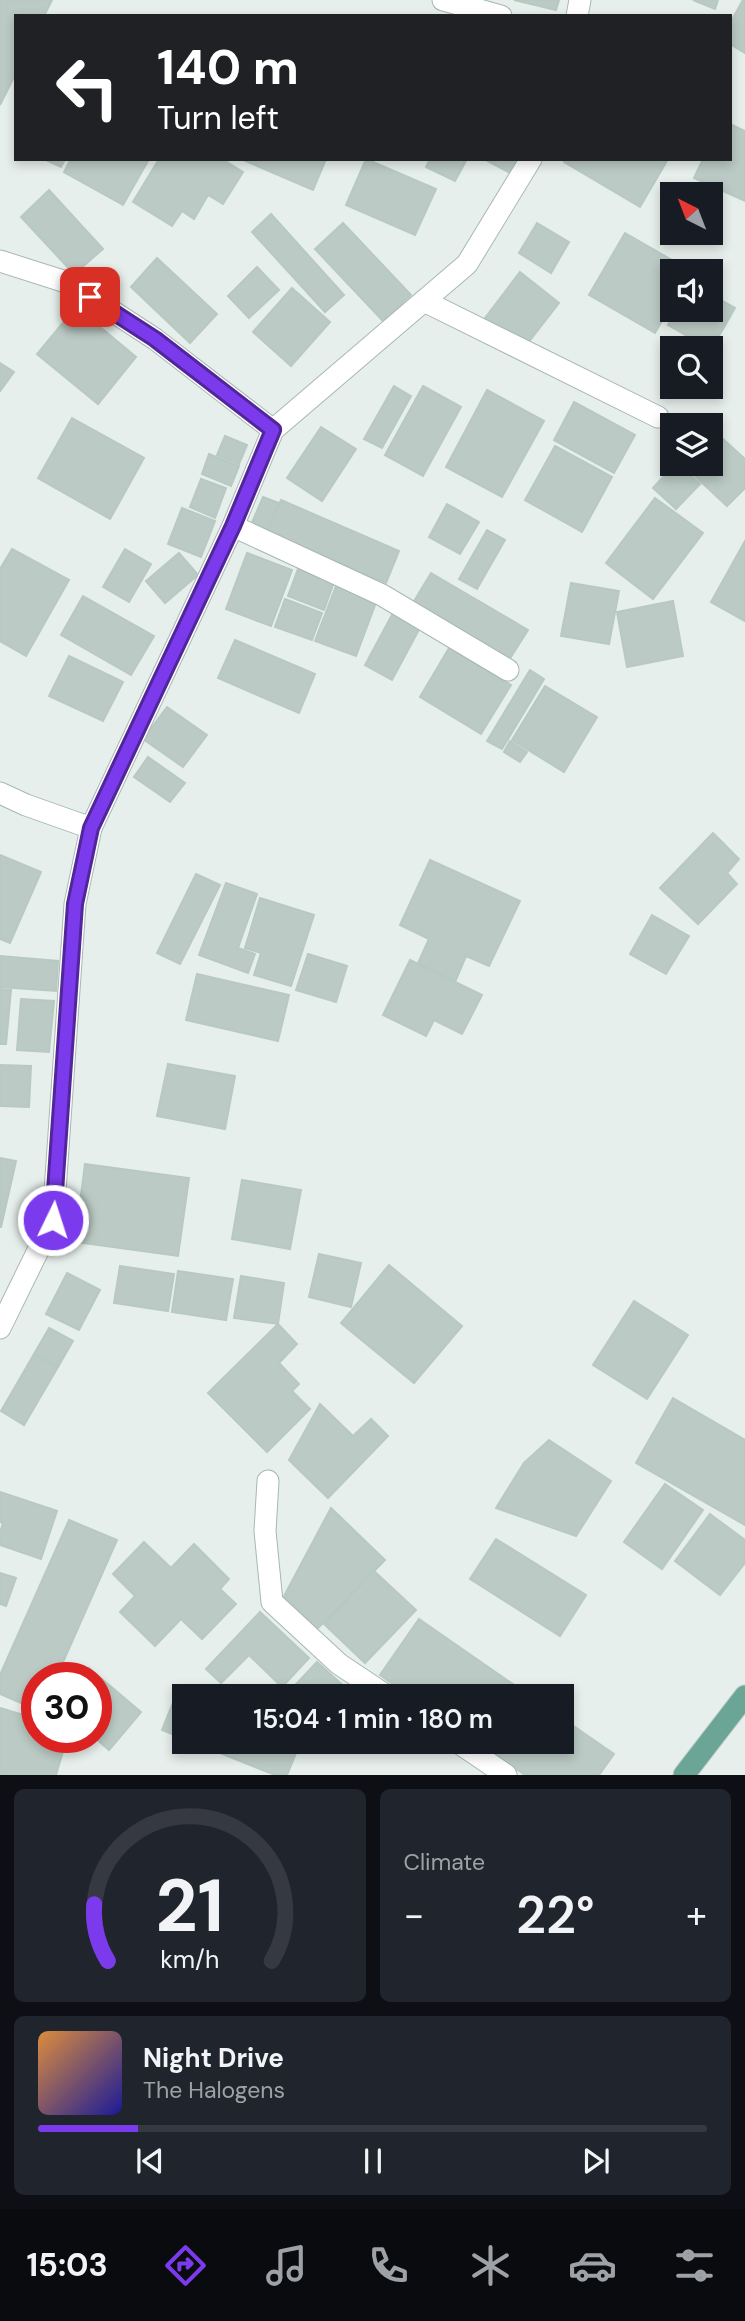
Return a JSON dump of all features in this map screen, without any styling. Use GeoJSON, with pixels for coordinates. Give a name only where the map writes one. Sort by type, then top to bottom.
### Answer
{"type":"FeatureCollection","features":[{"type":"Feature","properties":{"kind":"main road"},"geometry":{"type":"LineString","coordinates":[[684,1775],[745,1696]]}},
{"type":"Feature","properties":{"kind":"street"},"geometry":{"type":"LineString","coordinates":[[443,0],[494,14]]}},
{"type":"Feature","properties":{"kind":"street"},"geometry":{"type":"LineString","coordinates":[[0,1328],[53,1220],[75,904],[91,828],[233,526],[273,430],[467,264],[530,161]]}},
{"type":"Feature","properties":{"kind":"street"},"geometry":{"type":"LineString","coordinates":[[0,261],[69,283],[155,339],[273,430]]}},
{"type":"Feature","properties":{"kind":"street"},"geometry":{"type":"LineString","coordinates":[[424,301],[658,417]]}},
{"type":"Feature","properties":{"kind":"street"},"geometry":{"type":"LineString","coordinates":[[233,526],[382,594],[509,670]]}},
{"type":"Feature","properties":{"kind":"street"},"geometry":{"type":"LineString","coordinates":[[0,793],[91,828]]}},
{"type":"Feature","properties":{"kind":"street"},"geometry":{"type":"LineString","coordinates":[[268,1481],[265,1531],[272,1602],[339,1664],[369,1684]]}},
{"type":"Feature","properties":{"kind":"street"},"geometry":{"type":"LineString","coordinates":[[475,1754],[506,1775]]}},
{"type":"Feature","properties":{"kind":"building"},"geometry":{"type":"Polygon","coordinates":[[[0,0],[52,0],[45,14],[14,14],[14,77],[0,105],[0,0]]]}},
{"type":"Feature","properties":{"kind":"building"},"geometry":{"type":"Polygon","coordinates":[[[514,0],[559,0],[556,10],[514,0]]]}},
{"type":"Feature","properties":{"kind":"building"},"geometry":{"type":"Polygon","coordinates":[[[693,0],[718,0],[715,9],[693,0]]]}},
{"type":"Feature","properties":{"kind":"building"},"geometry":{"type":"Polygon","coordinates":[[[745,0],[745,53],[732,45],[732,19],[745,0]]]}},
{"type":"Feature","properties":{"kind":"building"},"geometry":{"type":"Polygon","coordinates":[[[732,125],[745,131],[745,201],[723,191],[723,182],[703,182],[694,178],[702,161],[732,161],[732,125]]]}},
{"type":"Feature","properties":{"kind":"building"},"geometry":{"type":"Polygon","coordinates":[[[48,161],[64,161],[61,167],[48,161]]]}},
{"type":"Feature","properties":{"kind":"building"},"geometry":{"type":"Polygon","coordinates":[[[70,161],[148,161],[123,205],[64,172],[70,161]]]}},
{"type":"Feature","properties":{"kind":"building"},"geometry":{"type":"Polygon","coordinates":[[[158,161],[225,161],[243,172],[223,204],[208,195],[194,219],[182,211],[172,226],[133,202],[158,161]]]}},
{"type":"Feature","properties":{"kind":"building"},"geometry":{"type":"Polygon","coordinates":[[[246,161],[325,161],[313,190],[246,161]]]}},
{"type":"Feature","properties":{"kind":"building"},"geometry":{"type":"Polygon","coordinates":[[[365,161],[436,189],[415,235],[346,205],[365,161]]]}},
{"type":"Feature","properties":{"kind":"building"},"geometry":{"type":"Polygon","coordinates":[[[429,161],[466,161],[455,181],[426,167],[429,161]]]}},
{"type":"Feature","properties":{"kind":"building"},"geometry":{"type":"Polygon","coordinates":[[[488,161],[518,161],[512,174],[488,161]]]}},
{"type":"Feature","properties":{"kind":"building"},"geometry":{"type":"Polygon","coordinates":[[[565,161],[667,161],[640,207],[565,161]]]}},
{"type":"Feature","properties":{"kind":"building"},"geometry":{"type":"Polygon","coordinates":[[[49,190],[103,249],[74,274],[21,217],[49,190]]]}},
{"type":"Feature","properties":{"kind":"building"},"geometry":{"type":"Polygon","coordinates":[[[271,214],[344,295],[325,312],[252,232],[271,214]]]}},
{"type":"Feature","properties":{"kind":"building"},"geometry":{"type":"Polygon","coordinates":[[[343,223],[411,295],[383,321],[315,249],[343,223]]]}},
{"type":"Feature","properties":{"kind":"building"},"geometry":{"type":"Polygon","coordinates":[[[537,223],[569,242],[551,273],[519,253],[537,223]]]}},
{"type":"Feature","properties":{"kind":"building"},"geometry":{"type":"Polygon","coordinates":[[[625,233],[670,259],[660,259],[661,322],[655,333],[589,295],[625,233]]]}},
{"type":"Feature","properties":{"kind":"building"},"geometry":{"type":"Polygon","coordinates":[[[157,258],[217,314],[190,343],[131,287],[157,258]]]}},
{"type":"Feature","properties":{"kind":"building"},"geometry":{"type":"Polygon","coordinates":[[[257,267],[279,290],[249,318],[228,296],[257,267]]]}},
{"type":"Feature","properties":{"kind":"building"},"geometry":{"type":"Polygon","coordinates":[[[520,272],[559,303],[524,348],[485,318],[520,272]]]}},
{"type":"Feature","properties":{"kind":"building"},"geometry":{"type":"Polygon","coordinates":[[[292,288],[330,322],[291,366],[253,332],[292,288]]]}},
{"type":"Feature","properties":{"kind":"building"},"geometry":{"type":"Polygon","coordinates":[[[723,301],[735,308],[719,336],[687,336],[668,325],[670,322],[723,322],[723,301]]]}},
{"type":"Feature","properties":{"kind":"building"},"geometry":{"type":"Polygon","coordinates":[[[76,307],[136,357],[98,404],[37,354],[76,307]]]}},
{"type":"Feature","properties":{"kind":"building"},"geometry":{"type":"Polygon","coordinates":[[[0,363],[14,372],[0,391],[0,363]]]}},
{"type":"Feature","properties":{"kind":"building"},"geometry":{"type":"Polygon","coordinates":[[[394,386],[411,396],[382,448],[364,439],[394,386]]]}},
{"type":"Feature","properties":{"kind":"building"},"geometry":{"type":"Polygon","coordinates":[[[423,386],[461,407],[423,476],[385,455],[423,386]]]}},
{"type":"Feature","properties":{"kind":"building"},"geometry":{"type":"Polygon","coordinates":[[[487,390],[544,421],[502,497],[446,467],[487,390]]]}},
{"type":"Feature","properties":{"kind":"building"},"geometry":{"type":"Polygon","coordinates":[[[574,402],[635,435],[614,473],[554,440],[574,402]]]}},
{"type":"Feature","properties":{"kind":"building"},"geometry":{"type":"Polygon","coordinates":[[[72,418],[144,458],[110,519],[38,478],[72,418]]]}},
{"type":"Feature","properties":{"kind":"building"},"geometry":{"type":"Polygon","coordinates":[[[321,427],[356,449],[322,501],[287,478],[321,427]]]}},
{"type":"Feature","properties":{"kind":"building"},"geometry":{"type":"Polygon","coordinates":[[[225,436],[247,445],[239,464],[217,455],[225,436]]]}},
{"type":"Feature","properties":{"kind":"building"},"geometry":{"type":"Polygon","coordinates":[[[723,439],[745,459],[745,488],[727,506],[695,476],[723,476],[723,439]]]}},
{"type":"Feature","properties":{"kind":"building"},"geometry":{"type":"Polygon","coordinates":[[[555,446],[612,477],[582,532],[525,500],[555,446]]]}},
{"type":"Feature","properties":{"kind":"building"},"geometry":{"type":"Polygon","coordinates":[[[209,454],[239,466],[231,486],[202,474],[209,454]]]}},
{"type":"Feature","properties":{"kind":"building"},"geometry":{"type":"Polygon","coordinates":[[[664,476],[691,476],[700,484],[676,509],[653,488],[664,476]]]}},
{"type":"Feature","properties":{"kind":"building"},"geometry":{"type":"Polygon","coordinates":[[[201,479],[226,488],[215,518],[190,507],[201,479]]]}},
{"type":"Feature","properties":{"kind":"building"},"geometry":{"type":"Polygon","coordinates":[[[263,497],[279,503],[266,532],[251,525],[263,497]]]}},
{"type":"Feature","properties":{"kind":"building"},"geometry":{"type":"Polygon","coordinates":[[[655,498],[703,533],[653,599],[606,563],[655,498]]]}},
{"type":"Feature","properties":{"kind":"building"},"geometry":{"type":"Polygon","coordinates":[[[281,500],[399,551],[386,583],[267,532],[281,500]]]}},
{"type":"Feature","properties":{"kind":"building"},"geometry":{"type":"Polygon","coordinates":[[[447,504],[479,522],[460,554],[429,537],[447,504]]]}},
{"type":"Feature","properties":{"kind":"building"},"geometry":{"type":"Polygon","coordinates":[[[182,508],[215,521],[201,557],[168,544],[182,508]]]}},
{"type":"Feature","properties":{"kind":"building"},"geometry":{"type":"Polygon","coordinates":[[[487,530],[505,540],[477,589],[459,579],[487,530]]]}},
{"type":"Feature","properties":{"kind":"building"},"geometry":{"type":"Polygon","coordinates":[[[745,541],[745,621],[711,602],[745,541]]]}},
{"type":"Feature","properties":{"kind":"building"},"geometry":{"type":"Polygon","coordinates":[[[12,549],[69,580],[26,656],[0,641],[0,569],[12,549]]]}},
{"type":"Feature","properties":{"kind":"building"},"geometry":{"type":"Polygon","coordinates":[[[125,549],[151,564],[129,602],[103,587],[125,549]]]}},
{"type":"Feature","properties":{"kind":"building"},"geometry":{"type":"Polygon","coordinates":[[[179,553],[198,575],[165,603],[146,581],[179,553]]]}},
{"type":"Feature","properties":{"kind":"building"},"geometry":{"type":"Polygon","coordinates":[[[247,553],[292,570],[271,626],[226,609],[247,553]]]}},
{"type":"Feature","properties":{"kind":"building"},"geometry":{"type":"Polygon","coordinates":[[[298,569],[334,582],[324,610],[288,596],[298,569]]]}},
{"type":"Feature","properties":{"kind":"building"},"geometry":{"type":"Polygon","coordinates":[[[431,573],[528,630],[509,660],[413,603],[431,573]]]}},
{"type":"Feature","properties":{"kind":"building"},"geometry":{"type":"Polygon","coordinates":[[[338,581],[378,597],[356,656],[315,641],[338,581]]]}},
{"type":"Feature","properties":{"kind":"building"},"geometry":{"type":"Polygon","coordinates":[[[571,583],[619,591],[609,644],[561,636],[571,583]]]}},
{"type":"Feature","properties":{"kind":"building"},"geometry":{"type":"Polygon","coordinates":[[[83,596],[154,636],[131,675],[61,635],[83,596]]]}},
{"type":"Feature","properties":{"kind":"building"},"geometry":{"type":"Polygon","coordinates":[[[285,599],[322,613],[312,640],[275,627],[285,599]]]}},
{"type":"Feature","properties":{"kind":"building"},"geometry":{"type":"Polygon","coordinates":[[[673,601],[683,656],[627,667],[617,612],[673,601]]]}},
{"type":"Feature","properties":{"kind":"building"},"geometry":{"type":"Polygon","coordinates":[[[394,611],[421,626],[392,680],[365,665],[394,611]]]}},
{"type":"Feature","properties":{"kind":"building"},"geometry":{"type":"Polygon","coordinates":[[[235,640],[315,674],[299,713],[218,678],[235,640]]]}},
{"type":"Feature","properties":{"kind":"building"},"geometry":{"type":"Polygon","coordinates":[[[449,648],[511,685],[481,734],[420,697],[449,648]]]}},
{"type":"Feature","properties":{"kind":"building"},"geometry":{"type":"Polygon","coordinates":[[[69,656],[123,682],[103,721],[49,696],[69,656]]]}},
{"type":"Feature","properties":{"kind":"building"},"geometry":{"type":"Polygon","coordinates":[[[530,670],[544,679],[502,749],[487,741],[530,670]]]}},
{"type":"Feature","properties":{"kind":"building"},"geometry":{"type":"Polygon","coordinates":[[[545,686],[597,717],[564,772],[512,740],[545,686]]]}},
{"type":"Feature","properties":{"kind":"building"},"geometry":{"type":"Polygon","coordinates":[[[167,707],[207,735],[183,767],[143,739],[167,707]]]}},
{"type":"Feature","properties":{"kind":"building"},"geometry":{"type":"Polygon","coordinates":[[[510,741],[527,752],[520,762],[504,752],[510,741]]]}},
{"type":"Feature","properties":{"kind":"building"},"geometry":{"type":"Polygon","coordinates":[[[148,757],[185,783],[170,802],[134,777],[148,757]]]}},
{"type":"Feature","properties":{"kind":"building"},"geometry":{"type":"Polygon","coordinates":[[[713,833],[739,859],[727,873],[737,884],[698,924],[660,888],[713,833]]]}},
{"type":"Feature","properties":{"kind":"building"},"geometry":{"type":"Polygon","coordinates":[[[0,855],[41,872],[10,943],[0,939],[0,855]]]}},
{"type":"Feature","properties":{"kind":"building"},"geometry":{"type":"Polygon","coordinates":[[[430,860],[520,901],[489,966],[466,956],[455,982],[418,963],[429,939],[400,925],[430,860]]]}},
{"type":"Feature","properties":{"kind":"building"},"geometry":{"type":"Polygon","coordinates":[[[196,874],[220,885],[180,964],[157,953],[196,874]]]}},
{"type":"Feature","properties":{"kind":"building"},"geometry":{"type":"Polygon","coordinates":[[[226,883],[257,894],[238,948],[255,954],[248,973],[199,955],[226,883]]]}},
{"type":"Feature","properties":{"kind":"building"},"geometry":{"type":"Polygon","coordinates":[[[260,898],[314,915],[291,986],[254,975],[261,953],[245,948],[260,898]]]}},
{"type":"Feature","properties":{"kind":"building"},"geometry":{"type":"Polygon","coordinates":[[[652,915],[689,936],[666,974],[630,954],[652,915]]]}},
{"type":"Feature","properties":{"kind":"building"},"geometry":{"type":"Polygon","coordinates":[[[308,954],[347,966],[336,1002],[296,990],[308,954]]]}},
{"type":"Feature","properties":{"kind":"building"},"geometry":{"type":"Polygon","coordinates":[[[0,956],[58,961],[56,991],[0,987],[0,956]]]}},
{"type":"Feature","properties":{"kind":"building"},"geometry":{"type":"Polygon","coordinates":[[[410,960],[482,995],[462,1034],[434,1020],[426,1036],[383,1015],[410,960]]]}},
{"type":"Feature","properties":{"kind":"building"},"geometry":{"type":"Polygon","coordinates":[[[197,974],[289,995],[278,1041],[186,1020],[197,974]]]}},
{"type":"Feature","properties":{"kind":"building"},"geometry":{"type":"Polygon","coordinates":[[[0,989],[11,990],[6,1044],[0,1044],[0,989]]]}},
{"type":"Feature","properties":{"kind":"building"},"geometry":{"type":"Polygon","coordinates":[[[21,999],[54,1001],[49,1052],[17,1050],[21,999]]]}},
{"type":"Feature","properties":{"kind":"building"},"geometry":{"type":"Polygon","coordinates":[[[168,1064],[235,1076],[225,1129],[157,1116],[168,1064]]]}},
{"type":"Feature","properties":{"kind":"building"},"geometry":{"type":"Polygon","coordinates":[[[0,1065],[31,1066],[29,1107],[0,1106],[0,1065]]]}},
{"type":"Feature","properties":{"kind":"building"},"geometry":{"type":"Polygon","coordinates":[[[0,1158],[16,1161],[1,1227],[0,1227],[0,1158]]]}},
{"type":"Feature","properties":{"kind":"building"},"geometry":{"type":"Polygon","coordinates":[[[85,1164],[189,1178],[178,1256],[75,1242],[85,1164]]]}},
{"type":"Feature","properties":{"kind":"building"},"geometry":{"type":"Polygon","coordinates":[[[242,1180],[301,1190],[290,1249],[232,1239],[242,1180]]]}},
{"type":"Feature","properties":{"kind":"building"},"geometry":{"type":"Polygon","coordinates":[[[319,1254],[361,1263],[351,1307],[309,1297],[319,1254]]]}},
{"type":"Feature","properties":{"kind":"building"},"geometry":{"type":"Polygon","coordinates":[[[389,1265],[462,1326],[414,1383],[341,1323],[389,1265]]]}},
{"type":"Feature","properties":{"kind":"building"},"geometry":{"type":"Polygon","coordinates":[[[120,1266],[174,1274],[168,1311],[114,1303],[120,1266]]]}},
{"type":"Feature","properties":{"kind":"building"},"geometry":{"type":"Polygon","coordinates":[[[178,1271],[233,1279],[226,1320],[172,1312],[178,1271]]]}},
{"type":"Feature","properties":{"kind":"building"},"geometry":{"type":"Polygon","coordinates":[[[67,1273],[100,1290],[79,1330],[46,1314],[67,1273]]]}},
{"type":"Feature","properties":{"kind":"building"},"geometry":{"type":"Polygon","coordinates":[[[241,1276],[284,1283],[278,1324],[234,1318],[241,1276]]]}},
{"type":"Feature","properties":{"kind":"building"},"geometry":{"type":"Polygon","coordinates":[[[634,1301],[688,1335],[647,1399],[593,1365],[634,1301]]]}},
{"type":"Feature","properties":{"kind":"building"},"geometry":{"type":"Polygon","coordinates":[[[278,1324],[297,1344],[279,1363],[299,1384],[292,1391],[310,1409],[267,1452],[208,1393],[278,1324]]]}},
{"type":"Feature","properties":{"kind":"building"},"geometry":{"type":"Polygon","coordinates":[[[49,1328],[73,1341],[58,1367],[34,1354],[49,1328]]]}},
{"type":"Feature","properties":{"kind":"building"},"geometry":{"type":"Polygon","coordinates":[[[34,1354],[58,1367],[24,1425],[1,1411],[34,1354]]]}},
{"type":"Feature","properties":{"kind":"building"},"geometry":{"type":"Polygon","coordinates":[[[673,1398],[745,1440],[745,1525],[636,1463],[673,1398]]]}},
{"type":"Feature","properties":{"kind":"building"},"geometry":{"type":"Polygon","coordinates":[[[320,1404],[353,1436],[371,1419],[388,1436],[328,1498],[289,1460],[320,1404]]]}},
{"type":"Feature","properties":{"kind":"building"},"geometry":{"type":"Polygon","coordinates":[[[549,1440],[611,1481],[576,1536],[496,1508],[524,1463],[549,1440]]]}},
{"type":"Feature","properties":{"kind":"building"},"geometry":{"type":"Polygon","coordinates":[[[665,1484],[703,1510],[662,1569],[624,1542],[665,1484]]]}},
{"type":"Feature","properties":{"kind":"building"},"geometry":{"type":"Polygon","coordinates":[[[0,1492],[57,1511],[41,1559],[0,1545],[3,1523],[0,1522],[0,1492]]]}},
{"type":"Feature","properties":{"kind":"building"},"geometry":{"type":"Polygon","coordinates":[[[331,1508],[385,1560],[317,1629],[284,1596],[331,1508]]]}},
{"type":"Feature","properties":{"kind":"building"},"geometry":{"type":"Polygon","coordinates":[[[710,1514],[745,1540],[745,1563],[720,1595],[675,1561],[710,1514]]]}},
{"type":"Feature","properties":{"kind":"building"},"geometry":{"type":"Polygon","coordinates":[[[69,1520],[117,1540],[63,1662],[21,1662],[21,1703],[0,1694],[0,1675],[69,1520]]]}},
{"type":"Feature","properties":{"kind":"building"},"geometry":{"type":"Polygon","coordinates":[[[496,1539],[586,1595],[560,1636],[470,1579],[496,1539]]]}},
{"type":"Feature","properties":{"kind":"building"},"geometry":{"type":"Polygon","coordinates":[[[144,1542],[171,1568],[194,1544],[229,1579],[220,1589],[236,1604],[202,1639],[181,1619],[155,1646],[120,1612],[135,1596],[113,1574],[144,1542]]]}},
{"type":"Feature","properties":{"kind":"building"},"geometry":{"type":"Polygon","coordinates":[[[374,1571],[416,1610],[365,1663],[324,1624],[374,1571]]]}},
{"type":"Feature","properties":{"kind":"building"},"geometry":{"type":"Polygon","coordinates":[[[0,1573],[16,1578],[6,1606],[0,1604],[0,1573]]]}},
{"type":"Feature","properties":{"kind":"building"},"geometry":{"type":"Polygon","coordinates":[[[260,1612],[309,1658],[285,1684],[279,1684],[249,1655],[221,1683],[206,1669],[260,1612]]]}},
{"type":"Feature","properties":{"kind":"building"},"geometry":{"type":"Polygon","coordinates":[[[419,1619],[513,1684],[393,1684],[380,1675],[419,1619]]]}},
{"type":"Feature","properties":{"kind":"building"},"geometry":{"type":"Polygon","coordinates":[[[317,1662],[341,1684],[296,1684],[317,1662]]]}},
{"type":"Feature","properties":{"kind":"building"},"geometry":{"type":"Polygon","coordinates":[[[112,1687],[141,1712],[112,1746],[112,1687]]]}},
{"type":"Feature","properties":{"kind":"building"},"geometry":{"type":"Polygon","coordinates":[[[172,1705],[172,1734],[162,1730],[172,1705]]]}},
{"type":"Feature","properties":{"kind":"building"},"geometry":{"type":"Polygon","coordinates":[[[0,1708],[21,1714],[21,1753],[63,1753],[56,1775],[0,1775],[0,1708]]]}},
{"type":"Feature","properties":{"kind":"building"},"geometry":{"type":"Polygon","coordinates":[[[574,1726],[614,1754],[599,1775],[525,1775],[495,1754],[574,1754],[574,1726]]]}},
{"type":"Feature","properties":{"kind":"building"},"geometry":{"type":"Polygon","coordinates":[[[222,1754],[296,1754],[287,1775],[275,1775],[222,1754]]]}},
{"type":"Feature","properties":{"kind":"route"},"geometry":{"type":"LineString","coordinates":[[53,1220],[75,904],[91,828],[233,526],[273,430],[155,339],[90,297]]}}]}
